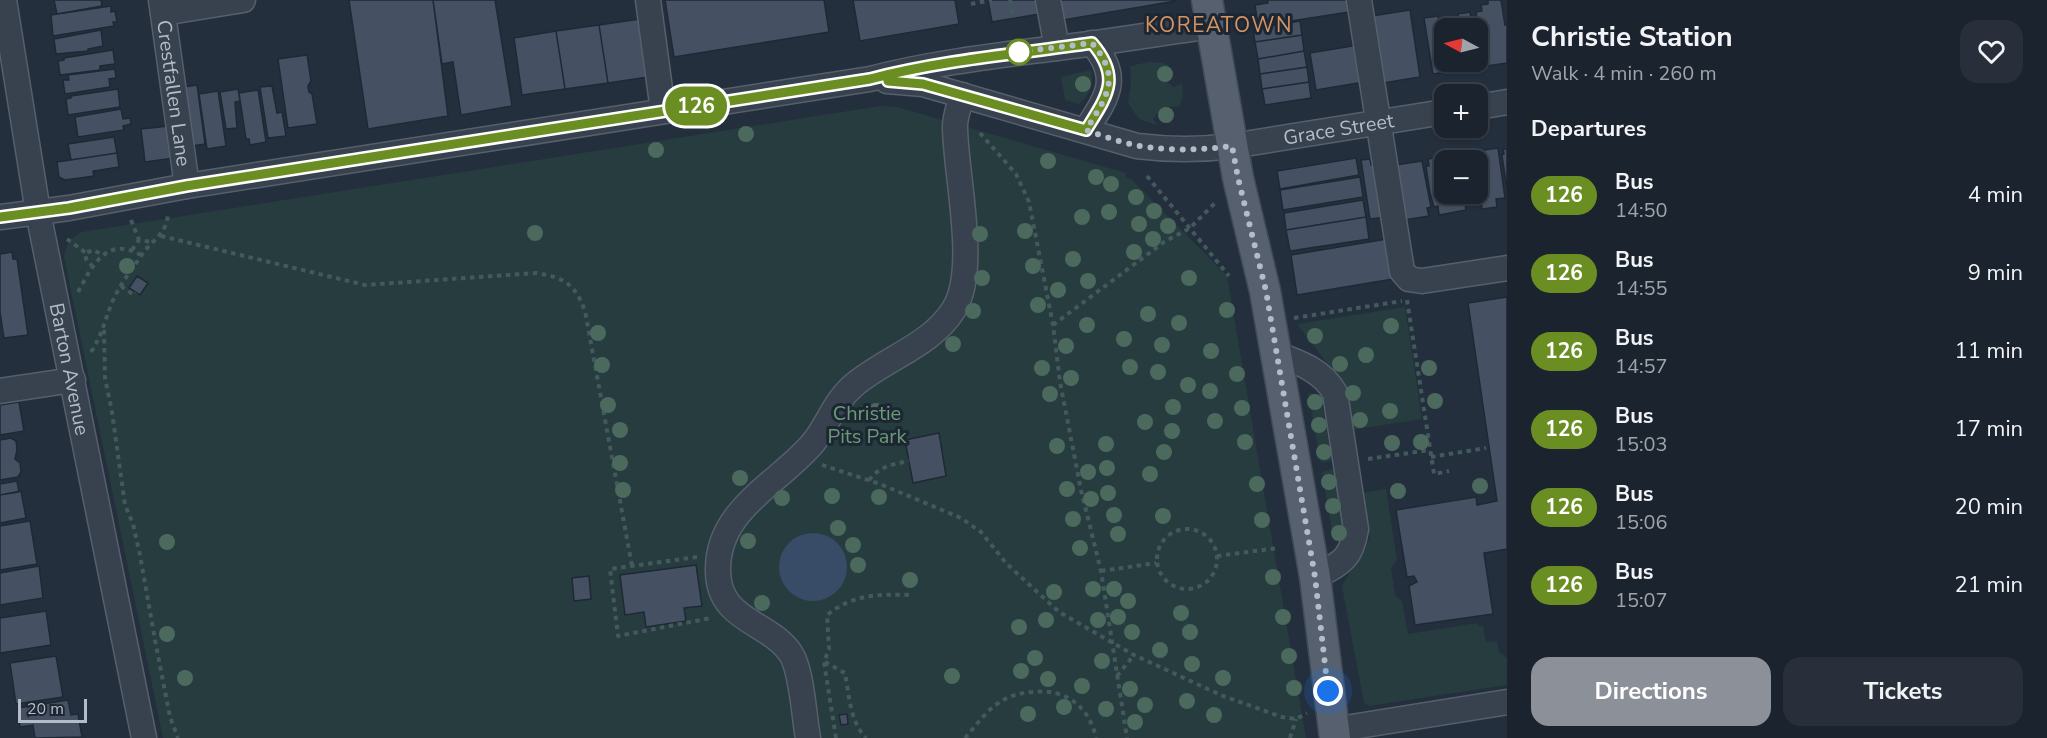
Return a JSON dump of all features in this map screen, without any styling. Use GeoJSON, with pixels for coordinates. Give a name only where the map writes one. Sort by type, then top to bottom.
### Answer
{"type":"FeatureCollection","features":[{"type":"Feature","properties":{"kind":"main road"},"geometry":{"type":"LineString","coordinates":[[1209,13],[1238,178],[1266,291],[1315,577],[1334,734]]}},
{"type":"Feature","properties":{"kind":"street","name":"Barton Avenue"},"geometry":{"type":"LineString","coordinates":[[4,0],[6,46],[144,738]]}},
{"type":"Feature","properties":{"kind":"street"},"geometry":{"type":"LineString","coordinates":[[162,6],[243,0]]}},
{"type":"Feature","properties":{"kind":"street"},"geometry":{"type":"LineString","coordinates":[[648,0],[663,111]]}},
{"type":"Feature","properties":{"kind":"street"},"geometry":{"type":"LineString","coordinates":[[1048,0],[1057,48]]}},
{"type":"Feature","properties":{"kind":"street"},"geometry":{"type":"LineString","coordinates":[[1359,0],[1402,271],[1409,279],[1422,281],[1507,268]]}},
{"type":"Feature","properties":{"kind":"street","name":"Crestfallen Lane"},"geometry":{"type":"LineString","coordinates":[[162,6],[186,186]]}},
{"type":"Feature","properties":{"kind":"street"},"geometry":{"type":"LineString","coordinates":[[0,217],[870,79],[922,66],[1092,43],[1209,13]]}},
{"type":"Feature","properties":{"kind":"street"},"geometry":{"type":"LineString","coordinates":[[1086,130],[1107,96],[1110,81],[1103,56],[1092,43]]}},
{"type":"Feature","properties":{"kind":"street","name":"Grace Street"},"geometry":{"type":"LineString","coordinates":[[870,79],[923,84],[1137,146],[1162,149],[1232,146],[1434,114]]}},
{"type":"Feature","properties":{"kind":"street"},"geometry":{"type":"LineString","coordinates":[[808,738],[797,666],[791,653],[775,638],[738,613],[728,603],[720,587],[719,555],[724,535],[742,509],[802,456],[815,441],[839,400],[852,386],[873,370],[925,339],[941,326],[956,306],[962,292],[965,253],[955,123],[962,95]]}},
{"type":"Feature","properties":{"kind":"street"},"geometry":{"type":"LineString","coordinates":[[1488,105],[1507,102]]}},
{"type":"Feature","properties":{"kind":"street"},"geometry":{"type":"LineString","coordinates":[[1276,354],[1300,363],[1317,373],[1327,381],[1335,393],[1356,529],[1352,549],[1348,555],[1336,566],[1315,577]]}},
{"type":"Feature","properties":{"kind":"street"},"geometry":{"type":"LineString","coordinates":[[0,392],[73,380]]}},
{"type":"Feature","properties":{"kind":"street"},"geometry":{"type":"LineString","coordinates":[[1334,734],[1507,702]]}},
{"type":"Feature","properties":{"kind":"path"},"geometry":{"type":"LineString","coordinates":[[971,4],[992,0]]}},
{"type":"Feature","properties":{"kind":"path"},"geometry":{"type":"LineString","coordinates":[[1010,0],[1013,18]]}},
{"type":"Feature","properties":{"kind":"path"},"geometry":{"type":"LineString","coordinates":[[977,130],[1016,174],[1029,202],[1053,325],[1064,404],[1081,490],[1101,571],[1127,738]]}},
{"type":"Feature","properties":{"kind":"path"},"geometry":{"type":"LineString","coordinates":[[1147,176],[1228,276]]}},
{"type":"Feature","properties":{"kind":"path"},"geometry":{"type":"LineString","coordinates":[[1053,325],[1164,242],[1190,228],[1219,199]]}},
{"type":"Feature","properties":{"kind":"path"},"geometry":{"type":"LineString","coordinates":[[89,355],[104,330],[111,305],[121,286],[141,255],[160,236],[167,224],[168,214]]}},
{"type":"Feature","properties":{"kind":"path"},"geometry":{"type":"LineString","coordinates":[[131,220],[139,240]]}},
{"type":"Feature","properties":{"kind":"path"},"geometry":{"type":"LineString","coordinates":[[160,236],[364,285],[537,273],[558,277],[569,284],[579,295],[585,311],[632,566]]}},
{"type":"Feature","properties":{"kind":"path"},"geometry":{"type":"LineString","coordinates":[[66,238],[86,253]]}},
{"type":"Feature","properties":{"kind":"path"},"geometry":{"type":"LineString","coordinates":[[139,240],[152,242]]}},
{"type":"Feature","properties":{"kind":"path"},"geometry":{"type":"LineString","coordinates":[[132,250],[139,240]]}},
{"type":"Feature","properties":{"kind":"path"},"geometry":{"type":"LineString","coordinates":[[77,295],[93,267],[103,255],[119,248],[132,250],[141,255]]}},
{"type":"Feature","properties":{"kind":"path"},"geometry":{"type":"LineString","coordinates":[[86,253],[93,249],[103,255]]}},
{"type":"Feature","properties":{"kind":"path"},"geometry":{"type":"LineString","coordinates":[[86,253],[86,259],[93,267]]}},
{"type":"Feature","properties":{"kind":"path"},"geometry":{"type":"LineString","coordinates":[[121,286],[134,295],[136,293]]}},
{"type":"Feature","properties":{"kind":"path"},"geometry":{"type":"LineString","coordinates":[[1293,318],[1415,299]]}},
{"type":"Feature","properties":{"kind":"path"},"geometry":{"type":"LineString","coordinates":[[1408,306],[1434,474],[1449,471]]}},
{"type":"Feature","properties":{"kind":"path"},"geometry":{"type":"LineString","coordinates":[[104,330],[105,378],[125,505],[133,524],[141,555],[170,717],[178,738]]}},
{"type":"Feature","properties":{"kind":"path"},"geometry":{"type":"LineString","coordinates":[[1431,457],[1486,448]]}},
{"type":"Feature","properties":{"kind":"path"},"geometry":{"type":"LineString","coordinates":[[1379,458],[1430,450]]}},
{"type":"Feature","properties":{"kind":"path"},"geometry":{"type":"LineString","coordinates":[[802,456],[941,509],[971,525],[981,532],[1014,571],[1059,612],[1134,655],[1223,696],[1282,717],[1296,719],[1307,713]]}},
{"type":"Feature","properties":{"kind":"path"},"geometry":{"type":"LineString","coordinates":[[869,480],[877,470],[909,461]]}},
{"type":"Feature","properties":{"kind":"path"},"geometry":{"type":"LineString","coordinates":[[1183,529],[1201,532],[1209,538],[1217,556],[1212,576],[1195,588],[1175,587],[1166,581],[1156,564],[1156,554],[1166,537],[1173,531],[1183,529]]}},
{"type":"Feature","properties":{"kind":"path"},"geometry":{"type":"LineString","coordinates":[[1217,556],[1278,548]]}},
{"type":"Feature","properties":{"kind":"path"},"geometry":{"type":"LineString","coordinates":[[719,555],[609,569],[618,636],[738,613]]}},
{"type":"Feature","properties":{"kind":"path"},"geometry":{"type":"LineString","coordinates":[[1101,571],[1156,564]]}},
{"type":"Feature","properties":{"kind":"path"},"geometry":{"type":"LineString","coordinates":[[836,738],[824,662],[828,649],[827,615],[841,604],[869,597],[912,595]]}},
{"type":"Feature","properties":{"kind":"path"},"geometry":{"type":"LineString","coordinates":[[1116,677],[1134,655]]}},
{"type":"Feature","properties":{"kind":"path"},"geometry":{"type":"LineString","coordinates":[[797,666],[824,662],[845,673],[854,714],[860,731],[866,738]]}},
{"type":"Feature","properties":{"kind":"path"},"geometry":{"type":"LineString","coordinates":[[968,737],[991,708],[1007,697],[1019,693],[1049,691],[1071,699],[1083,709],[1092,722],[1096,738]]}},
{"type":"Feature","properties":{"kind":"path"},"geometry":{"type":"LineString","coordinates":[[1290,738],[1296,719]]}},
{"type":"Feature","properties":{"kind":"green space"},"geometry":{"type":"Polygon","coordinates":[[[1149,62],[1169,65],[1164,78],[1173,87],[1182,84],[1183,97],[1179,107],[1170,106],[1158,112],[1153,119],[1157,125],[1139,119],[1128,103],[1131,84],[1130,66],[1149,62]]]}},
{"type":"Feature","properties":{"kind":"green space"},"geometry":{"type":"Polygon","coordinates":[[[1091,70],[1092,85],[1086,97],[1079,104],[1065,100],[1061,77],[1091,70]]]}},
{"type":"Feature","properties":{"kind":"green space","name":"Christie Pits Park"},"geometry":{"type":"Polygon","coordinates":[[[880,106],[897,107],[1126,173],[1126,178],[1131,179],[1227,276],[1306,738],[163,738],[64,257],[67,245],[74,236],[82,232],[880,106]]]}},
{"type":"Feature","properties":{"kind":"green space"},"geometry":{"type":"Polygon","coordinates":[[[1405,307],[1422,419],[1351,430],[1343,384],[1297,324],[1405,307]]]}},
{"type":"Feature","properties":{"kind":"green space"},"geometry":{"type":"Polygon","coordinates":[[[1308,393],[1318,395],[1321,399],[1332,461],[1321,463],[1308,393]]]}},
{"type":"Feature","properties":{"kind":"green space"},"geometry":{"type":"Polygon","coordinates":[[[1333,469],[1345,530],[1341,539],[1334,542],[1322,472],[1333,469]]]}},
{"type":"Feature","properties":{"kind":"green space"},"geometry":{"type":"Polygon","coordinates":[[[1386,489],[1397,560],[1391,568],[1395,595],[1402,601],[1408,634],[1477,623],[1478,626],[1483,626],[1486,642],[1497,641],[1499,652],[1507,658],[1507,685],[1369,706],[1364,703],[1342,586],[1370,538],[1361,493],[1386,489]]]}},
{"type":"Feature","properties":{"kind":"water"},"geometry":{"type":"Polygon","coordinates":[[[820,533],[832,539],[841,548],[847,560],[845,580],[837,591],[820,601],[806,601],[789,591],[781,580],[779,560],[789,543],[800,535],[820,533]]]}},
{"type":"Feature","properties":{"kind":"building"},"geometry":{"type":"Polygon","coordinates":[[[54,0],[101,0],[102,6],[57,14],[54,0]]]}},
{"type":"Feature","properties":{"kind":"building"},"geometry":{"type":"Polygon","coordinates":[[[349,0],[433,0],[448,116],[368,129],[349,0]]]}},
{"type":"Feature","properties":{"kind":"building"},"geometry":{"type":"Polygon","coordinates":[[[433,0],[495,0],[512,106],[461,115],[453,62],[442,64],[433,0]]]}},
{"type":"Feature","properties":{"kind":"building"},"geometry":{"type":"Polygon","coordinates":[[[665,0],[824,0],[829,32],[674,57],[665,0]]]}},
{"type":"Feature","properties":{"kind":"building"},"geometry":{"type":"Polygon","coordinates":[[[853,0],[955,0],[959,24],[860,41],[853,0]]]}},
{"type":"Feature","properties":{"kind":"building"},"geometry":{"type":"Polygon","coordinates":[[[988,0],[1036,0],[1039,14],[992,22],[988,0]]]}},
{"type":"Feature","properties":{"kind":"building"},"geometry":{"type":"Polygon","coordinates":[[[1060,0],[1176,0],[1176,1],[1063,20],[1060,0]]]}},
{"type":"Feature","properties":{"kind":"building"},"geometry":{"type":"Polygon","coordinates":[[[1267,0],[1347,0],[1349,12],[1258,26],[1255,5],[1268,3],[1267,0]]]}},
{"type":"Feature","properties":{"kind":"building"},"geometry":{"type":"Polygon","coordinates":[[[1488,0],[1501,0],[1505,25],[1507,24],[1507,63],[1488,66],[1488,18],[1477,18],[1476,12],[1482,11],[1481,5],[1488,4],[1488,0]]]}},
{"type":"Feature","properties":{"kind":"building"},"geometry":{"type":"Polygon","coordinates":[[[111,6],[111,12],[115,11],[117,22],[113,22],[114,26],[53,36],[51,15],[111,6]]]}},
{"type":"Feature","properties":{"kind":"building"},"geometry":{"type":"Polygon","coordinates":[[[1410,10],[1420,77],[1383,83],[1372,16],[1410,10]]]}},
{"type":"Feature","properties":{"kind":"building"},"geometry":{"type":"Polygon","coordinates":[[[1470,12],[1471,18],[1458,18],[1458,14],[1470,12]]]}},
{"type":"Feature","properties":{"kind":"building"},"geometry":{"type":"Polygon","coordinates":[[[1438,16],[1438,18],[1434,18],[1434,72],[1446,72],[1433,74],[1424,18],[1438,16]]]}},
{"type":"Feature","properties":{"kind":"building"},"geometry":{"type":"Polygon","coordinates":[[[640,19],[648,77],[608,83],[599,25],[640,19]]]}},
{"type":"Feature","properties":{"kind":"building"},"geometry":{"type":"Polygon","coordinates":[[[1300,21],[1302,35],[1255,42],[1253,29],[1300,21]]]}},
{"type":"Feature","properties":{"kind":"building"},"geometry":{"type":"Polygon","coordinates":[[[599,25],[608,83],[565,89],[556,31],[599,25]]]}},
{"type":"Feature","properties":{"kind":"building"},"geometry":{"type":"Polygon","coordinates":[[[101,30],[103,46],[88,49],[88,51],[56,54],[54,39],[101,30]]]}},
{"type":"Feature","properties":{"kind":"building"},"geometry":{"type":"Polygon","coordinates":[[[556,31],[565,89],[522,95],[514,38],[556,31]]]}},
{"type":"Feature","properties":{"kind":"building"},"geometry":{"type":"Polygon","coordinates":[[[1302,35],[1304,51],[1258,59],[1255,42],[1302,35]]]}},
{"type":"Feature","properties":{"kind":"building"},"geometry":{"type":"Polygon","coordinates":[[[1358,45],[1364,82],[1316,90],[1310,53],[1358,45]]]}},
{"type":"Feature","properties":{"kind":"building"},"geometry":{"type":"Polygon","coordinates":[[[113,50],[115,64],[100,66],[100,70],[60,75],[58,61],[64,58],[113,50]]]}},
{"type":"Feature","properties":{"kind":"building"},"geometry":{"type":"Polygon","coordinates":[[[1304,51],[1307,67],[1260,74],[1258,59],[1304,51]]]}},
{"type":"Feature","properties":{"kind":"building"},"geometry":{"type":"Polygon","coordinates":[[[307,55],[311,81],[308,86],[312,94],[317,124],[288,128],[278,59],[307,55]]]}},
{"type":"Feature","properties":{"kind":"building"},"geometry":{"type":"Polygon","coordinates":[[[1307,67],[1309,82],[1262,89],[1260,74],[1307,67]]]}},
{"type":"Feature","properties":{"kind":"building"},"geometry":{"type":"Polygon","coordinates":[[[115,69],[116,78],[109,79],[110,87],[65,94],[63,80],[69,80],[68,75],[115,69]]]}},
{"type":"Feature","properties":{"kind":"building"},"geometry":{"type":"Polygon","coordinates":[[[1309,82],[1311,98],[1265,105],[1262,89],[1309,82]]]}},
{"type":"Feature","properties":{"kind":"building"},"geometry":{"type":"Polygon","coordinates":[[[197,85],[205,144],[185,147],[177,88],[197,85]]]}},
{"type":"Feature","properties":{"kind":"building"},"geometry":{"type":"Polygon","coordinates":[[[272,86],[277,113],[282,112],[286,136],[268,138],[260,87],[272,86]]]}},
{"type":"Feature","properties":{"kind":"building"},"geometry":{"type":"Polygon","coordinates":[[[118,89],[120,107],[68,115],[66,99],[71,96],[118,89]]]}},
{"type":"Feature","properties":{"kind":"building"},"geometry":{"type":"Polygon","coordinates":[[[238,89],[240,101],[235,102],[237,128],[226,129],[220,92],[238,89]]]}},
{"type":"Feature","properties":{"kind":"building"},"geometry":{"type":"Polygon","coordinates":[[[258,90],[266,142],[250,145],[249,139],[246,139],[239,93],[258,90]]]}},
{"type":"Feature","properties":{"kind":"building"},"geometry":{"type":"Polygon","coordinates":[[[218,91],[226,146],[207,149],[199,94],[218,91]]]}},
{"type":"Feature","properties":{"kind":"building"},"geometry":{"type":"Polygon","coordinates":[[[121,109],[123,119],[130,118],[131,124],[123,126],[124,130],[78,137],[75,117],[121,109]]]}},
{"type":"Feature","properties":{"kind":"building"},"geometry":{"type":"Polygon","coordinates":[[[169,126],[174,158],[145,162],[141,129],[169,126]]]}},
{"type":"Feature","properties":{"kind":"building"},"geometry":{"type":"Polygon","coordinates":[[[114,137],[117,153],[71,160],[68,144],[114,137]]]}},
{"type":"Feature","properties":{"kind":"building"},"geometry":{"type":"Polygon","coordinates":[[[1498,148],[1505,198],[1496,199],[1497,207],[1482,209],[1481,204],[1488,204],[1488,150],[1484,150],[1498,148]]]}},
{"type":"Feature","properties":{"kind":"building"},"geometry":{"type":"Polygon","coordinates":[[[1503,149],[1507,149],[1507,190],[1502,155],[1504,154],[1503,149]]]}},
{"type":"Feature","properties":{"kind":"building"},"geometry":{"type":"Polygon","coordinates":[[[117,153],[119,167],[93,171],[94,176],[65,180],[59,177],[57,162],[117,153]]]}},
{"type":"Feature","properties":{"kind":"building"},"geometry":{"type":"Polygon","coordinates":[[[1356,158],[1359,175],[1280,189],[1277,171],[1356,158]]]}},
{"type":"Feature","properties":{"kind":"building"},"geometry":{"type":"Polygon","coordinates":[[[1434,158],[1434,204],[1465,204],[1466,210],[1439,215],[1438,206],[1434,207],[1430,193],[1426,166],[1429,166],[1428,159],[1434,158]]]}},
{"type":"Feature","properties":{"kind":"building"},"geometry":{"type":"Polygon","coordinates":[[[1370,159],[1371,165],[1379,164],[1387,217],[1370,219],[1361,160],[1370,159]]]}},
{"type":"Feature","properties":{"kind":"building"},"geometry":{"type":"Polygon","coordinates":[[[1422,161],[1431,207],[1427,208],[1429,216],[1398,221],[1389,166],[1422,161]]]}},
{"type":"Feature","properties":{"kind":"building"},"geometry":{"type":"Polygon","coordinates":[[[1360,177],[1363,197],[1283,210],[1280,190],[1360,177]]]}},
{"type":"Feature","properties":{"kind":"building"},"geometry":{"type":"Polygon","coordinates":[[[1363,200],[1366,217],[1286,230],[1284,213],[1363,200]]]}},
{"type":"Feature","properties":{"kind":"building"},"geometry":{"type":"Polygon","coordinates":[[[1366,217],[1369,239],[1290,251],[1286,230],[1366,217]]]}},
{"type":"Feature","properties":{"kind":"building"},"geometry":{"type":"Polygon","coordinates":[[[1387,239],[1393,279],[1297,295],[1291,255],[1387,239]]]}},
{"type":"Feature","properties":{"kind":"building"},"geometry":{"type":"Polygon","coordinates":[[[12,252],[13,259],[17,259],[28,335],[4,338],[0,312],[0,254],[12,252]]]}},
{"type":"Feature","properties":{"kind":"building"},"geometry":{"type":"Polygon","coordinates":[[[137,276],[148,283],[140,295],[129,288],[137,276]]]}},
{"type":"Feature","properties":{"kind":"building"},"geometry":{"type":"Polygon","coordinates":[[[1507,297],[1507,549],[1484,553],[1493,614],[1415,625],[1409,586],[1417,582],[1414,576],[1407,577],[1396,510],[1476,497],[1477,505],[1497,501],[1468,303],[1507,297]]]}},
{"type":"Feature","properties":{"kind":"building"},"geometry":{"type":"Polygon","coordinates":[[[19,402],[24,431],[0,435],[0,405],[19,402]]]}},
{"type":"Feature","properties":{"kind":"building"},"geometry":{"type":"Polygon","coordinates":[[[939,433],[946,476],[913,483],[905,440],[939,433]]]}},
{"type":"Feature","properties":{"kind":"building"},"geometry":{"type":"Polygon","coordinates":[[[11,438],[16,441],[15,459],[20,463],[21,472],[18,477],[0,480],[0,440],[11,438]]]}},
{"type":"Feature","properties":{"kind":"building"},"geometry":{"type":"Polygon","coordinates":[[[17,481],[19,492],[0,495],[0,484],[17,481]]]}},
{"type":"Feature","properties":{"kind":"building"},"geometry":{"type":"Polygon","coordinates":[[[21,491],[26,518],[0,523],[0,495],[21,491]]]}},
{"type":"Feature","properties":{"kind":"building"},"geometry":{"type":"Polygon","coordinates":[[[30,521],[37,564],[0,570],[0,526],[30,521]]]}},
{"type":"Feature","properties":{"kind":"building"},"geometry":{"type":"Polygon","coordinates":[[[696,565],[702,606],[684,608],[686,621],[646,627],[644,612],[625,615],[620,575],[696,565]]]}},
{"type":"Feature","properties":{"kind":"building"},"geometry":{"type":"Polygon","coordinates":[[[39,566],[43,598],[0,605],[0,573],[39,566]]]}},
{"type":"Feature","properties":{"kind":"building"},"geometry":{"type":"Polygon","coordinates":[[[589,576],[591,599],[574,601],[572,578],[589,576]]]}},
{"type":"Feature","properties":{"kind":"building"},"geometry":{"type":"Polygon","coordinates":[[[46,611],[51,645],[0,653],[0,618],[46,611]]]}},
{"type":"Feature","properties":{"kind":"building"},"geometry":{"type":"Polygon","coordinates":[[[56,656],[63,697],[16,704],[10,663],[56,656]]]}},
{"type":"Feature","properties":{"kind":"building"},"geometry":{"type":"Polygon","coordinates":[[[68,700],[71,715],[78,714],[82,737],[35,738],[33,725],[20,727],[18,708],[68,700]]]}},
{"type":"Feature","properties":{"kind":"building"},"geometry":{"type":"Polygon","coordinates":[[[847,714],[848,724],[841,725],[839,715],[847,714]]]}},
{"type":"Feature","properties":{"kind":"bus line","name":"126"},"geometry":{"type":"LineString","coordinates":[[0,217],[69,208],[186,186],[870,79],[911,68],[985,56],[1092,43],[1107,64],[1110,81],[1107,96],[1086,130],[923,84],[888,81]]}},
{"type":"Feature","properties":{"kind":"district","name":"KOREATOWN"},"geometry":{"type":"Point","coordinates":[1219,25]}},
{"type":"Feature","properties":{"kind":"route"},"geometry":{"type":"LineString","coordinates":[[1019,52],[1092,43],[1107,64],[1110,81],[1107,96],[1086,130],[1137,146],[1162,149],[1232,146],[1266,291],[1315,577],[1328,691]]}}]}
